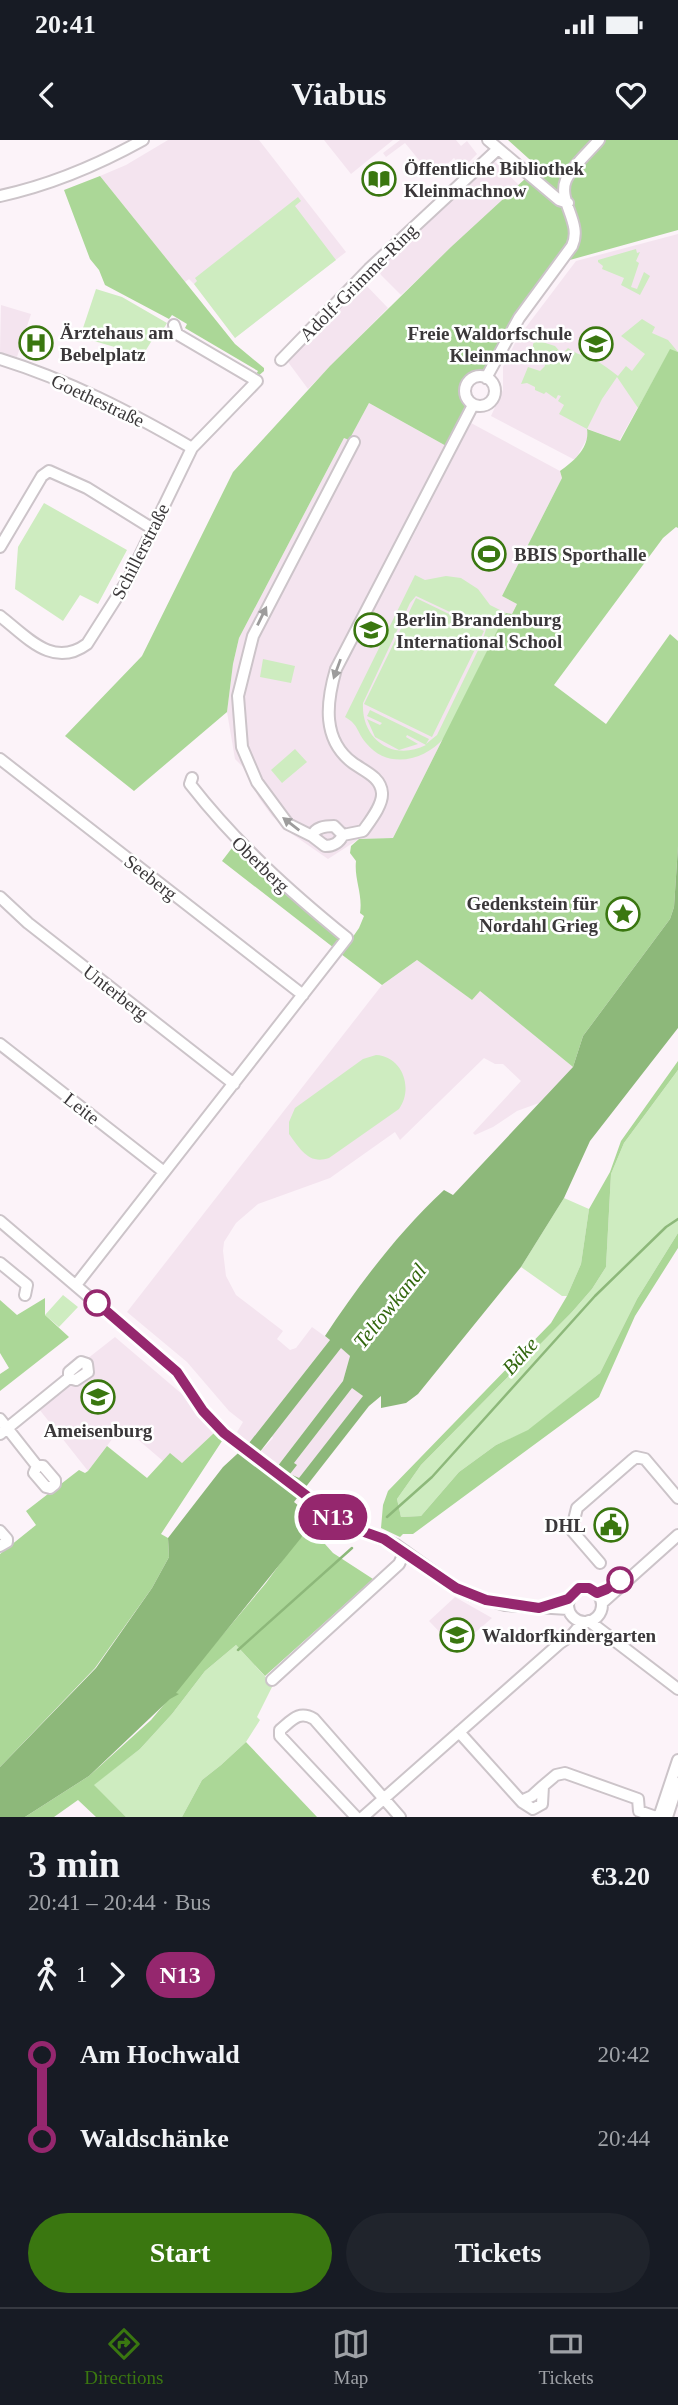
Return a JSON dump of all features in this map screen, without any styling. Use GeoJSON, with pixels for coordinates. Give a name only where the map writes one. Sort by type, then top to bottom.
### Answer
{"type":"FeatureCollection","features":[{"type":"Feature","properties":{"kind":"street"},"geometry":{"type":"LineString","coordinates":[[0,196],[23,191],[92,167],[143,140]]}},
{"type":"Feature","properties":{"kind":"street"},"geometry":{"type":"LineString","coordinates":[[488,140],[559,200],[568,202]]}},
{"type":"Feature","properties":{"kind":"street"},"geometry":{"type":"LineString","coordinates":[[486,377],[519,318],[576,239],[565,182],[599,140]]}},
{"type":"Feature","properties":{"kind":"street","name":"Adolf-Grimme-Ring"},"geometry":{"type":"LineString","coordinates":[[281,360],[369,269],[498,149]]}},
{"type":"Feature","properties":{"kind":"street","name":"Schillerstraße"},"geometry":{"type":"LineString","coordinates":[[0,616],[46,651],[67,654],[79,650],[92,639],[113,606],[153,529],[191,448],[257,382],[177,334],[174,325]]}},
{"type":"Feature","properties":{"kind":"street","name":"Goethestraße"},"geometry":{"type":"LineString","coordinates":[[0,359],[93,395],[191,448]]}},
{"type":"Feature","properties":{"kind":"street"},"geometry":{"type":"LineString","coordinates":[[473,405],[484,405],[492,400],[495,390],[486,377]]}},
{"type":"Feature","properties":{"kind":"street"},"geometry":{"type":"LineString","coordinates":[[473,405],[465,394],[466,385],[472,378],[486,377]]}},
{"type":"Feature","properties":{"kind":"street"},"geometry":{"type":"LineString","coordinates":[[354,442],[253,636],[240,682],[238,707],[242,747],[257,782],[288,824],[312,836],[324,846],[333,846],[344,835],[363,831],[382,800],[380,785],[339,750],[330,732],[328,718],[331,684],[344,651],[473,405]]}},
{"type":"Feature","properties":{"kind":"street"},"geometry":{"type":"LineString","coordinates":[[0,547],[42,476],[48,471],[87,488],[153,529]]}},
{"type":"Feature","properties":{"kind":"street","name":"Seeberg"},"geometry":{"type":"LineString","coordinates":[[0,759],[303,995]]}},
{"type":"Feature","properties":{"kind":"street","name":"Oberberg"},"geometry":{"type":"LineString","coordinates":[[192,778],[190,784],[229,832],[290,892],[347,939],[303,995]]}},
{"type":"Feature","properties":{"kind":"street","name":"Unterberg"},"geometry":{"type":"LineString","coordinates":[[0,897],[28,923],[234,1084]]}},
{"type":"Feature","properties":{"kind":"street"},"geometry":{"type":"LineString","coordinates":[[76,1285],[303,995]]}},
{"type":"Feature","properties":{"kind":"street","name":"Leite"},"geometry":{"type":"LineString","coordinates":[[0,1044],[164,1172]]}},
{"type":"Feature","properties":{"kind":"street"},"geometry":{"type":"LineString","coordinates":[[0,1221],[177,1372],[209,1419],[237,1444],[345,1525],[384,1539],[456,1588],[471,1595],[505,1605],[569,1608],[678,1689]]}},
{"type":"Feature","properties":{"kind":"street"},"geometry":{"type":"LineString","coordinates":[[0,1262],[27,1285],[25,1295]]}},
{"type":"Feature","properties":{"kind":"street"},"geometry":{"type":"LineString","coordinates":[[37,1466],[2,1427],[69,1378]]}},
{"type":"Feature","properties":{"kind":"street"},"geometry":{"type":"LineString","coordinates":[[600,1563],[568,1526],[574,1520],[577,1508],[631,1461],[636,1457],[645,1459],[678,1498]]}},
{"type":"Feature","properties":{"kind":"street"},"geometry":{"type":"LineString","coordinates":[[660,1488],[678,1508]]}},
{"type":"Feature","properties":{"kind":"street"},"geometry":{"type":"LineString","coordinates":[[0,1531],[7,1539],[7,1542],[0,1546]]}},
{"type":"Feature","properties":{"kind":"street"},"geometry":{"type":"LineString","coordinates":[[363,1817],[572,1635],[586,1621],[607,1589],[635,1573],[678,1535]]}},
{"type":"Feature","properties":{"kind":"street"},"geometry":{"type":"LineString","coordinates":[[272,1680],[399,1564],[405,1551]]}},
{"type":"Feature","properties":{"kind":"street"},"geometry":{"type":"LineString","coordinates":[[560,1643],[569,1627],[569,1608],[579,1588],[589,1588],[599,1603],[607,1627],[622,1645]]}},
{"type":"Feature","properties":{"kind":"street"},"geometry":{"type":"LineString","coordinates":[[356,1817],[280,1736],[280,1730],[297,1716],[305,1715],[314,1719],[400,1817]]}},
{"type":"Feature","properties":{"kind":"street"},"geometry":{"type":"LineString","coordinates":[[459,1732],[521,1801],[533,1809],[542,1804],[543,1786],[556,1775],[565,1773],[639,1799],[639,1811],[658,1817],[678,1760]]}},
{"type":"Feature","properties":{"kind":"street"},"geometry":{"type":"LineString","coordinates":[[667,1817],[678,1783]]}},
{"type":"Feature","properties":{"kind":"shaded area"},"geometry":{"type":"Polygon","coordinates":[[[168,140],[259,140],[346,252],[235,338],[194,284],[189,279],[185,282],[100,176],[126,165],[168,140]]]}},
{"type":"Feature","properties":{"kind":"shaded area"},"geometry":{"type":"Polygon","coordinates":[[[324,140],[393,140],[351,174],[324,140]]]}},
{"type":"Feature","properties":{"kind":"shaded area"},"geometry":{"type":"Polygon","coordinates":[[[400,140],[456,140],[461,146],[467,141],[477,154],[463,168],[454,158],[433,177],[405,143],[386,157],[383,153],[400,140]]]}},
{"type":"Feature","properties":{"kind":"shaded area"},"geometry":{"type":"Polygon","coordinates":[[[508,140],[678,140],[678,230],[559,263],[481,376],[466,385],[465,393],[469,402],[448,447],[369,403],[349,440],[344,438],[239,638],[227,712],[134,791],[65,736],[142,656],[233,472],[330,366],[451,247],[538,167],[508,140]]]}},
{"type":"Feature","properties":{"kind":"shaded area"},"geometry":{"type":"Polygon","coordinates":[[[492,159],[519,185],[401,295],[381,275],[378,268],[492,159]]]}},
{"type":"Feature","properties":{"kind":"shaded area"},"geometry":{"type":"Polygon","coordinates":[[[100,176],[235,344],[264,368],[257,377],[255,376],[258,371],[185,328],[187,324],[172,315],[169,319],[105,285],[99,270],[90,259],[64,190],[100,176]]]}},
{"type":"Feature","properties":{"kind":"shaded area"},"geometry":{"type":"Polygon","coordinates":[[[298,197],[301,201],[295,206],[336,260],[235,338],[194,284],[197,281],[195,278],[298,197]]]}},
{"type":"Feature","properties":{"kind":"shaded area","name":"Freie Waldorfschule Kleinmachnow"},"geometry":{"type":"Polygon","coordinates":[[[678,234],[678,352],[670,350],[619,441],[588,429],[588,437],[575,460],[491,416],[503,390],[503,367],[517,339],[576,261],[678,234]]]}},
{"type":"Feature","properties":{"kind":"shaded area"},"geometry":{"type":"Polygon","coordinates":[[[636,249],[637,253],[640,252],[636,261],[639,263],[631,287],[637,289],[644,272],[650,276],[640,295],[621,285],[624,278],[602,269],[603,266],[598,262],[636,249]]]}},
{"type":"Feature","properties":{"kind":"shaded area"},"geometry":{"type":"Polygon","coordinates":[[[363,282],[388,308],[308,389],[288,362],[363,282]]]}},
{"type":"Feature","properties":{"kind":"shaded area"},"geometry":{"type":"Polygon","coordinates":[[[96,289],[122,297],[167,323],[163,330],[159,329],[141,358],[125,350],[80,337],[96,289]]]}},
{"type":"Feature","properties":{"kind":"shaded area"},"geometry":{"type":"Polygon","coordinates":[[[1,305],[31,314],[17,357],[0,352],[1,305]]]}},
{"type":"Feature","properties":{"kind":"shaded area"},"geometry":{"type":"Polygon","coordinates":[[[642,319],[655,327],[652,333],[668,340],[678,352],[670,350],[638,408],[617,377],[587,429],[559,414],[564,405],[558,401],[561,396],[558,395],[556,399],[546,392],[544,394],[535,390],[535,387],[527,383],[521,384],[528,367],[540,371],[545,366],[543,359],[533,361],[533,344],[536,340],[555,346],[562,354],[568,348],[600,363],[618,376],[626,366],[632,371],[645,354],[621,336],[642,319]]]}},
{"type":"Feature","properties":{"kind":"shaded area"},"geometry":{"type":"Polygon","coordinates":[[[670,349],[678,352],[678,528],[663,538],[554,685],[606,724],[670,634],[678,641],[678,846],[674,907],[670,919],[583,1036],[573,1067],[480,991],[472,1000],[417,960],[382,985],[341,954],[364,916],[360,913],[356,861],[350,853],[351,846],[359,839],[393,838],[506,613],[512,614],[517,604],[502,596],[562,478],[560,471],[583,448],[587,429],[620,441],[670,349]]]}},
{"type":"Feature","properties":{"kind":"shaded area","name":"Berlin Brandenburg International School"},"geometry":{"type":"Polygon","coordinates":[[[369,403],[448,447],[398,541],[408,546],[471,423],[560,471],[562,478],[502,596],[517,604],[512,614],[506,613],[393,838],[359,839],[328,859],[292,834],[272,816],[259,798],[243,767],[235,759],[227,712],[239,638],[344,438],[349,439],[369,403]]]}},
{"type":"Feature","properties":{"kind":"shaded area"},"geometry":{"type":"Polygon","coordinates":[[[44,503],[127,550],[98,604],[80,595],[63,621],[15,589],[18,547],[44,503]]]}},
{"type":"Feature","properties":{"kind":"shaded area"},"geometry":{"type":"Polygon","coordinates":[[[415,575],[425,580],[446,576],[461,578],[478,589],[490,605],[506,613],[444,738],[436,746],[416,757],[385,757],[366,743],[355,726],[345,717],[415,575]],[[416,596],[410,603],[363,703],[367,727],[373,737],[391,749],[402,751],[426,745],[407,735],[406,737],[418,744],[399,750],[375,737],[367,719],[380,725],[382,723],[367,716],[370,710],[429,739],[426,744],[437,735],[486,629],[416,596]]]}},
{"type":"Feature","properties":{"kind":"shaded area"},"geometry":{"type":"Polygon","coordinates":[[[416,598],[484,631],[432,737],[364,704],[416,598]]]}},
{"type":"Feature","properties":{"kind":"shaded area"},"geometry":{"type":"Polygon","coordinates":[[[263,659],[295,666],[291,683],[260,677],[263,659]]]}},
{"type":"Feature","properties":{"kind":"shaded area"},"geometry":{"type":"Polygon","coordinates":[[[295,749],[307,762],[282,783],[271,770],[295,749]]]}},
{"type":"Feature","properties":{"kind":"shaded area"},"geometry":{"type":"Polygon","coordinates":[[[235,844],[284,893],[339,938],[334,948],[222,861],[235,844]]]}},
{"type":"Feature","properties":{"kind":"shaded area"},"geometry":{"type":"Polygon","coordinates":[[[417,960],[472,1000],[479,990],[573,1067],[539,1103],[517,1111],[475,1135],[473,1133],[521,1081],[503,1064],[495,1064],[484,1058],[400,1140],[395,1132],[330,1178],[258,1204],[236,1223],[224,1242],[223,1251],[226,1276],[236,1295],[283,1331],[277,1339],[290,1350],[296,1348],[312,1327],[330,1340],[249,1443],[237,1432],[243,1422],[229,1411],[187,1362],[127,1312],[382,985],[417,960]]]}},
{"type":"Feature","properties":{"kind":"shaded area"},"geometry":{"type":"Polygon","coordinates":[[[376,1055],[393,1061],[403,1074],[405,1092],[399,1109],[329,1158],[322,1160],[310,1157],[289,1134],[289,1122],[295,1108],[363,1059],[376,1055]]]}},
{"type":"Feature","properties":{"kind":"shaded area"},"geometry":{"type":"Polygon","coordinates":[[[678,1061],[678,1070],[624,1143],[611,1174],[606,1267],[572,1312],[421,1465],[397,1499],[401,1517],[421,1516],[459,1472],[496,1445],[528,1430],[600,1373],[637,1299],[678,1233],[678,1248],[635,1316],[599,1397],[413,1534],[403,1534],[400,1537],[381,1528],[383,1505],[388,1491],[551,1323],[581,1264],[589,1209],[610,1172],[621,1141],[678,1061]]]}},
{"type":"Feature","properties":{"kind":"shaded area"},"geometry":{"type":"Polygon","coordinates":[[[678,1070],[678,1233],[637,1299],[600,1373],[528,1431],[496,1445],[459,1472],[421,1516],[401,1517],[397,1499],[421,1465],[572,1312],[606,1267],[611,1174],[624,1143],[678,1070]]]}},
{"type":"Feature","properties":{"kind":"shaded area"},"geometry":{"type":"Polygon","coordinates":[[[564,1198],[589,1209],[581,1264],[567,1296],[562,1296],[521,1267],[564,1198]]]}},
{"type":"Feature","properties":{"kind":"shaded area"},"geometry":{"type":"Polygon","coordinates":[[[63,1295],[78,1307],[59,1327],[45,1315],[63,1295]]]}},
{"type":"Feature","properties":{"kind":"shaded area"},"geometry":{"type":"Polygon","coordinates":[[[45,1298],[45,1315],[69,1337],[0,1391],[0,1374],[9,1368],[0,1353],[0,1300],[17,1315],[45,1298]]]}},
{"type":"Feature","properties":{"kind":"shaded area","name":"Ameisenburg"},"geometry":{"type":"Polygon","coordinates":[[[115,1337],[189,1400],[214,1433],[182,1463],[170,1454],[163,1461],[122,1426],[88,1471],[39,1409],[69,1385],[75,1386],[95,1370],[87,1359],[115,1337]]]}},
{"type":"Feature","properties":{"kind":"shaded area"},"geometry":{"type":"Polygon","coordinates":[[[341,1347],[350,1356],[343,1381],[277,1467],[259,1453],[341,1347]]]}},
{"type":"Feature","properties":{"kind":"shaded area"},"geometry":{"type":"Polygon","coordinates":[[[352,1387],[363,1396],[299,1479],[295,1479],[290,1474],[296,1466],[294,1463],[352,1387]]]}},
{"type":"Feature","properties":{"kind":"shaded area"},"geometry":{"type":"Polygon","coordinates":[[[214,1433],[222,1441],[161,1534],[168,1538],[169,1557],[152,1588],[95,1668],[0,1767],[0,1554],[36,1525],[26,1511],[79,1470],[85,1473],[88,1471],[107,1446],[147,1478],[170,1453],[182,1463],[214,1433]]]}},
{"type":"Feature","properties":{"kind":"shaded area"},"geometry":{"type":"Polygon","coordinates":[[[308,1525],[333,1553],[373,1579],[265,1676],[236,1645],[205,1671],[172,1714],[140,1749],[94,1785],[126,1817],[96,1817],[78,1800],[54,1817],[25,1817],[89,1776],[151,1720],[266,1583],[308,1525]]]}},
{"type":"Feature","properties":{"kind":"shaded area","name":"Waldorfkindergarten"},"geometry":{"type":"Polygon","coordinates":[[[455,1597],[492,1618],[456,1649],[429,1621],[455,1597]]]}},
{"type":"Feature","properties":{"kind":"shaded area"},"geometry":{"type":"Polygon","coordinates":[[[236,1645],[273,1685],[257,1717],[260,1720],[246,1742],[202,1780],[182,1817],[126,1817],[93,1785],[140,1749],[172,1714],[205,1671],[236,1645]]]}},
{"type":"Feature","properties":{"kind":"shaded area"},"geometry":{"type":"Polygon","coordinates":[[[246,1742],[317,1817],[182,1817],[202,1780],[246,1742]]]}},
{"type":"Feature","properties":{"kind":"water","name":"Teltowkanal"},"geometry":{"type":"Polygon","coordinates":[[[678,846],[678,1028],[590,1141],[564,1198],[521,1267],[418,1394],[406,1403],[381,1408],[381,1396],[369,1406],[294,1502],[304,1510],[308,1525],[301,1538],[176,1693],[179,1694],[170,1699],[89,1776],[25,1817],[0,1817],[0,1767],[96,1668],[152,1588],[169,1557],[168,1538],[223,1467],[249,1443],[330,1340],[325,1336],[395,1241],[444,1190],[453,1195],[573,1067],[583,1036],[670,919],[674,907],[678,846]],[[341,1348],[259,1453],[277,1467],[343,1381],[350,1356],[341,1348]],[[352,1388],[294,1463],[297,1465],[290,1474],[299,1478],[363,1396],[352,1388]]]}},
{"type":"Feature","properties":{"kind":"waterway","name":"Bäke"},"geometry":{"type":"LineString","coordinates":[[387,1517],[432,1477],[595,1296],[666,1227],[678,1219]]}},
{"type":"Feature","properties":{"kind":"waterway","name":"Bäke"},"geometry":{"type":"LineString","coordinates":[[238,1650],[352,1548]]}},
{"type":"Feature","properties":{"kind":"bus line","name":"N13"},"geometry":{"type":"LineString","coordinates":[[97,1303],[177,1372],[209,1419],[237,1444],[345,1525],[396,1545],[456,1588],[505,1605],[539,1608],[568,1599],[579,1588],[589,1588],[597,1593],[620,1580]]}},
{"type":"Feature","properties":{"kind":"place","name":"Öffentliche Bibliothek Kleinmachnow"},"geometry":{"type":"Point","coordinates":[379,179]}},
{"type":"Feature","properties":{"kind":"place","name":"Ärztehaus am Bebelplatz"},"geometry":{"type":"Point","coordinates":[36,343]}},
{"type":"Feature","properties":{"kind":"place","name":"Freie Waldorfschule Kleinmachnow"},"geometry":{"type":"Point","coordinates":[596,344]}},
{"type":"Feature","properties":{"kind":"place","name":"BBIS Sporthalle"},"geometry":{"type":"Point","coordinates":[489,554]}},
{"type":"Feature","properties":{"kind":"place","name":"Berlin Brandenburg International School"},"geometry":{"type":"Point","coordinates":[371,630]}},
{"type":"Feature","properties":{"kind":"place","name":"Gedenkstein für Nordahl Grieg"},"geometry":{"type":"Point","coordinates":[623,914]}},
{"type":"Feature","properties":{"kind":"place","name":"Ameisenburg"},"geometry":{"type":"Point","coordinates":[98,1397]}},
{"type":"Feature","properties":{"kind":"place","name":"DHL"},"geometry":{"type":"Point","coordinates":[611,1525]}},
{"type":"Feature","properties":{"kind":"place","name":"Waldorfkindergarten"},"geometry":{"type":"Point","coordinates":[457,1635]}}]}
